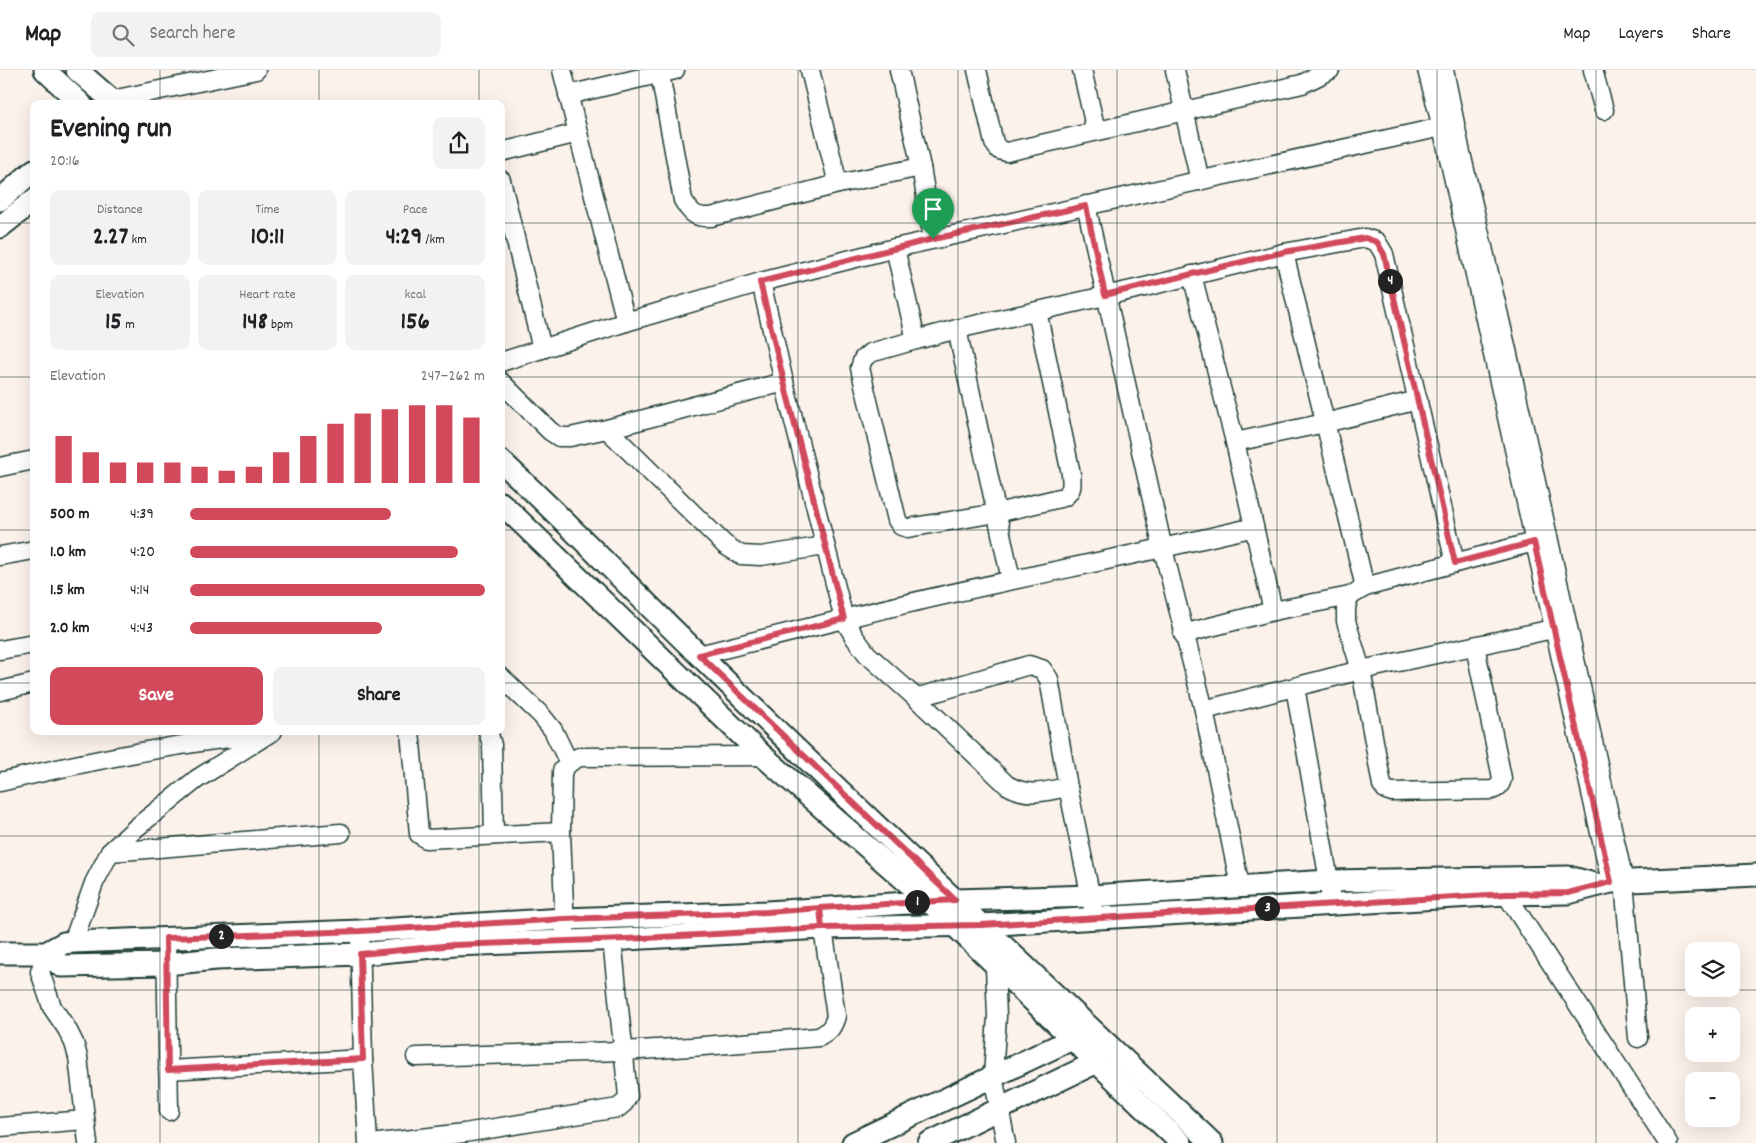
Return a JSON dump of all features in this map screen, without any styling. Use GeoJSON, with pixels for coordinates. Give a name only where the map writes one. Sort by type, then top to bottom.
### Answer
{"type":"FeatureCollection","features":[{"type":"Feature","properties":{"kind":"street"},"geometry":{"type":"LineString","coordinates":[[45,70],[77,100]]}},
{"type":"Feature","properties":{"kind":"street"},"geometry":{"type":"LineString","coordinates":[[77,70],[110,100]]}},
{"type":"Feature","properties":{"kind":"street"},"geometry":{"type":"LineString","coordinates":[[121,100],[253,70]]}},
{"type":"Feature","properties":{"kind":"street"},"geometry":{"type":"LineString","coordinates":[[562,70],[626,322]]}},
{"type":"Feature","properties":{"kind":"street"},"geometry":{"type":"LineString","coordinates":[[810,70],[838,184]]}},
{"type":"Feature","properties":{"kind":"street"},"geometry":{"type":"LineString","coordinates":[[899,70],[921,167],[933,239]]}},
{"type":"Feature","properties":{"kind":"street"},"geometry":{"type":"LineString","coordinates":[[977,70],[994,143],[999,150],[1007,152],[1302,84],[1330,70]]}},
{"type":"Feature","properties":{"kind":"street"},"geometry":{"type":"LineString","coordinates":[[1082,70],[1096,131]]}},
{"type":"Feature","properties":{"kind":"street"},"geometry":{"type":"LineString","coordinates":[[1175,70],[1200,181]]}},
{"type":"Feature","properties":{"kind":"street"},"geometry":{"type":"LineString","coordinates":[[1427,70],[1442,127],[1611,883]]}},
{"type":"Feature","properties":{"kind":"street"},"geometry":{"type":"LineString","coordinates":[[1444,70],[1508,359],[1611,883],[1638,1038]]}},
{"type":"Feature","properties":{"kind":"street"},"geometry":{"type":"LineString","coordinates":[[1593,70],[1604,110]]}},
{"type":"Feature","properties":{"kind":"street"},"geometry":{"type":"LineString","coordinates":[[568,95],[667,72],[684,200],[690,212],[701,217],[711,217],[838,184],[921,167]]}},
{"type":"Feature","properties":{"kind":"street"},"geometry":{"type":"LineString","coordinates":[[505,361],[760,282],[895,248],[1442,127]]}},
{"type":"Feature","properties":{"kind":"street"},"geometry":{"type":"LineString","coordinates":[[505,151],[578,133]]}},
{"type":"Feature","properties":{"kind":"street"},"geometry":{"type":"LineString","coordinates":[[0,200],[30,174]]}},
{"type":"Feature","properties":{"kind":"street"},"geometry":{"type":"LineString","coordinates":[[505,196],[542,349]]}},
{"type":"Feature","properties":{"kind":"street"},"geometry":{"type":"LineString","coordinates":[[4,219],[30,203]]}},
{"type":"Feature","properties":{"kind":"street"},"geometry":{"type":"LineString","coordinates":[[1086,206],[1163,549],[1183,634],[1204,710],[1240,886]]}},
{"type":"Feature","properties":{"kind":"street"},"geometry":{"type":"LineString","coordinates":[[1036,311],[1072,485],[1071,492],[1064,497],[998,513],[908,528],[901,526],[897,520],[860,368],[863,359],[870,353],[956,329],[1284,252],[1365,238],[1377,242],[1384,254],[1455,563]]}},
{"type":"Feature","properties":{"kind":"street"},"geometry":{"type":"LineString","coordinates":[[895,248],[916,340]]}},
{"type":"Feature","properties":{"kind":"street"},"geometry":{"type":"LineString","coordinates":[[1284,252],[1365,587]]}},
{"type":"Feature","properties":{"kind":"street"},"geometry":{"type":"LineString","coordinates":[[1192,275],[1235,442],[1273,611]]}},
{"type":"Feature","properties":{"kind":"street"},"geometry":{"type":"LineString","coordinates":[[760,282],[824,546],[844,619],[855,638],[867,654],[1007,785],[1019,792],[1035,793],[1068,787]]}},
{"type":"Feature","properties":{"kind":"street"},"geometry":{"type":"LineString","coordinates":[[956,329],[998,513],[1011,580]]}},
{"type":"Feature","properties":{"kind":"street"},"geometry":{"type":"LineString","coordinates":[[505,386],[550,431],[559,437],[570,437],[784,382]]}},
{"type":"Feature","properties":{"kind":"street"},"geometry":{"type":"LineString","coordinates":[[1235,442],[1325,423],[1418,400]]}},
{"type":"Feature","properties":{"kind":"street"},"geometry":{"type":"LineString","coordinates":[[607,429],[725,545],[741,555],[761,556],[824,546]]}},
{"type":"Feature","properties":{"kind":"street"},"geometry":{"type":"LineString","coordinates":[[0,467],[30,461]]}},
{"type":"Feature","properties":{"kind":"street"},"geometry":{"type":"LineString","coordinates":[[505,465],[699,655],[981,925],[1002,959],[1072,1038],[1181,1143]]}},
{"type":"Feature","properties":{"kind":"street"},"geometry":{"type":"LineString","coordinates":[[505,506],[763,756],[929,901],[953,926],[1002,959],[1212,1143]]}},
{"type":"Feature","properties":{"kind":"street"},"geometry":{"type":"LineString","coordinates":[[699,655],[930,597],[1163,549],[1254,526]]}},
{"type":"Feature","properties":{"kind":"street"},"geometry":{"type":"LineString","coordinates":[[1183,634],[1273,611],[1350,596],[1365,587],[1534,542]]}},
{"type":"Feature","properties":{"kind":"street"},"geometry":{"type":"LineString","coordinates":[[0,556],[30,551]]}},
{"type":"Feature","properties":{"kind":"street"},"geometry":{"type":"LineString","coordinates":[[1350,596],[1346,606],[1346,621],[1361,670],[1382,785],[1386,790],[1392,792],[1492,790],[1498,788],[1502,778],[1475,646]]}},
{"type":"Feature","properties":{"kind":"street"},"geometry":{"type":"LineString","coordinates":[[1204,710],[1361,670],[1553,629]]}},
{"type":"Feature","properties":{"kind":"street"},"geometry":{"type":"LineString","coordinates":[[0,650],[30,645]]}},
{"type":"Feature","properties":{"kind":"street"},"geometry":{"type":"LineString","coordinates":[[916,698],[1029,665],[1042,669],[1049,679],[1094,918]]}},
{"type":"Feature","properties":{"kind":"street"},"geometry":{"type":"LineString","coordinates":[[505,681],[541,715],[553,730],[569,763]]}},
{"type":"Feature","properties":{"kind":"street"},"geometry":{"type":"LineString","coordinates":[[0,692],[30,683]]}},
{"type":"Feature","properties":{"kind":"street"},"geometry":{"type":"LineString","coordinates":[[1295,686],[1329,881],[1331,904]]}},
{"type":"Feature","properties":{"kind":"street"},"geometry":{"type":"LineString","coordinates":[[0,782],[77,764],[248,735]]}},
{"type":"Feature","properties":{"kind":"street"},"geometry":{"type":"LineString","coordinates":[[73,942],[94,882],[110,852],[137,827],[197,779],[265,735]]}},
{"type":"Feature","properties":{"kind":"street"},"geometry":{"type":"LineString","coordinates":[[410,735],[419,834],[426,839],[561,832]]}},
{"type":"Feature","properties":{"kind":"street"},"geometry":{"type":"LineString","coordinates":[[489,735],[492,744],[494,835]]}},
{"type":"Feature","properties":{"kind":"street"},"geometry":{"type":"LineString","coordinates":[[565,941],[561,832],[562,771],[569,763],[579,757],[763,756]]}},
{"type":"Feature","properties":{"kind":"street"},"geometry":{"type":"LineString","coordinates":[[110,852],[341,833]]}},
{"type":"Feature","properties":{"kind":"street"},"geometry":{"type":"LineString","coordinates":[[0,953],[46,953],[64,943],[73,942],[360,931],[564,919],[767,912],[821,918],[953,926],[981,925],[1506,894],[1568,893],[1611,883],[1756,875]]}},
{"type":"Feature","properties":{"kind":"street"},"geometry":{"type":"LineString","coordinates":[[46,953],[61,966],[166,964],[216,959],[360,954],[454,945],[612,939],[821,918],[929,901],[1090,896],[1329,881],[1570,877],[1611,883]]}},
{"type":"Feature","properties":{"kind":"street"},"geometry":{"type":"LineString","coordinates":[[1506,894],[1668,1143]]}},
{"type":"Feature","properties":{"kind":"street"},"geometry":{"type":"LineString","coordinates":[[416,1057],[690,1048],[819,1037],[828,1032],[833,1026],[836,1016],[821,918]]}},
{"type":"Feature","properties":{"kind":"street"},"geometry":{"type":"LineString","coordinates":[[360,931],[363,1059],[368,1143]]}},
{"type":"Feature","properties":{"kind":"street"},"geometry":{"type":"LineString","coordinates":[[166,938],[169,1111]]}},
{"type":"Feature","properties":{"kind":"street"},"geometry":{"type":"LineString","coordinates":[[379,1143],[464,1138],[618,1108],[624,1103],[628,1096],[612,939]]}},
{"type":"Feature","properties":{"kind":"street"},"geometry":{"type":"LineString","coordinates":[[46,953],[40,972],[52,1007],[74,1043],[78,1057],[88,1143]]}},
{"type":"Feature","properties":{"kind":"street"},"geometry":{"type":"LineString","coordinates":[[1002,959],[993,1076],[1001,1109],[1006,1143]]}},
{"type":"Feature","properties":{"kind":"street"},"geometry":{"type":"LineString","coordinates":[[853,1143],[1072,1038]]}},
{"type":"Feature","properties":{"kind":"street"},"geometry":{"type":"LineString","coordinates":[[168,1070],[363,1059]]}},
{"type":"Feature","properties":{"kind":"street"},"geometry":{"type":"LineString","coordinates":[[930,1143],[1096,1062]]}},
{"type":"Feature","properties":{"kind":"street"},"geometry":{"type":"LineString","coordinates":[[0,1127],[85,1120]]}},
{"type":"Feature","properties":{"kind":"route"},"geometry":{"type":"LineString","coordinates":[[933,239],[760,282],[824,546],[844,619],[699,655],[955,900],[820,908],[822,928],[626,939],[454,945],[360,954],[363,1059],[168,1070],[166,938],[360,931],[564,919],[767,912],[820,908],[822,928],[981,925],[1506,894],[1568,893],[1611,882],[1534,542],[1455,563],[1384,254],[1377,242],[1365,238],[1284,252],[1145,287],[1105,295],[1086,206],[933,239]]}}]}
